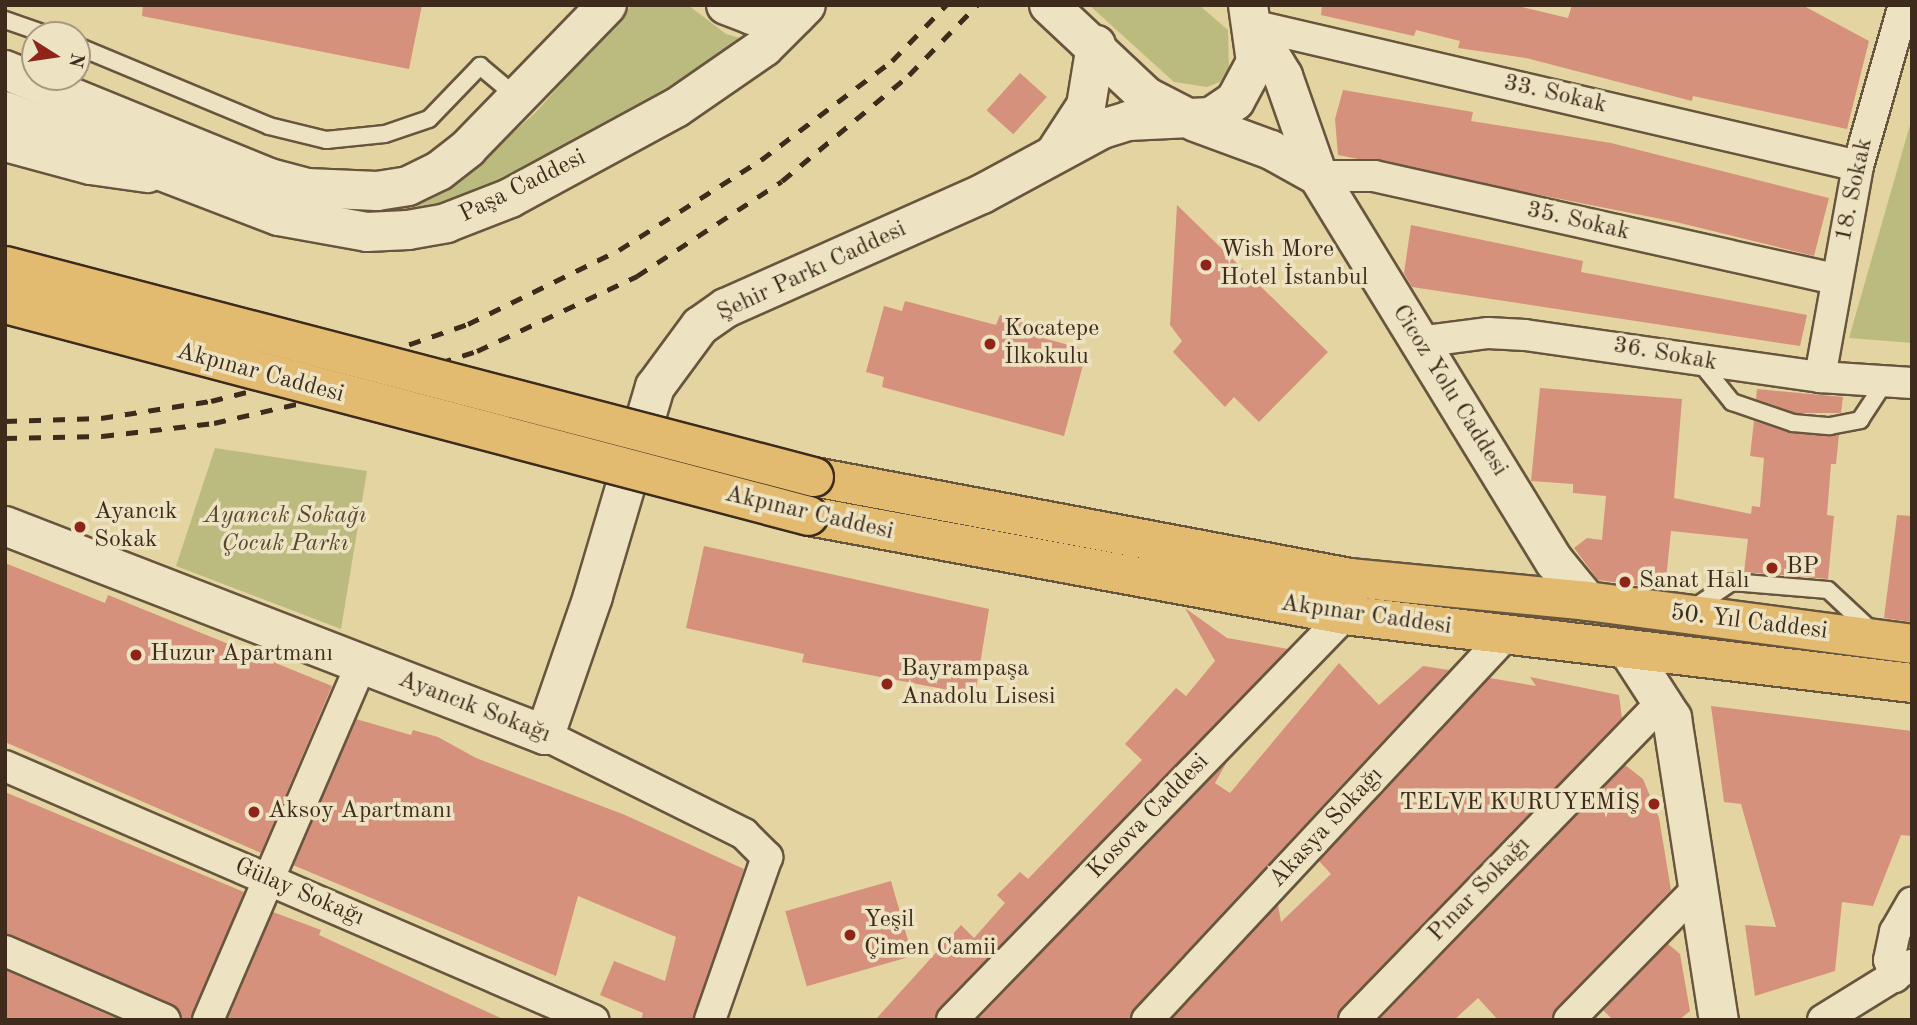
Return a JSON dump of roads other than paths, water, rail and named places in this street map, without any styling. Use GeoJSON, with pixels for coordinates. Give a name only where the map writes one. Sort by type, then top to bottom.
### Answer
{"type":"FeatureCollection","features":[{"type":"Feature","properties":{"kind":"main road","name":"Paşa Caddesi"},"geometry":{"type":"LineString","coordinates":[[5,70],[270,178],[343,192],[408,186],[439,171],[519,98],[607,5]]}},
{"type":"Feature","properties":{"kind":"main road"},"geometry":{"type":"LineString","coordinates":[[726,5],[752,16],[801,11]]}},
{"type":"Feature","properties":{"kind":"main road"},"geometry":{"type":"LineString","coordinates":[[1049,5],[1096,45],[1147,97],[1195,122],[1271,150],[1318,176]]}},
{"type":"Feature","properties":{"kind":"main road","name":"Paşa Caddesi"},"geometry":{"type":"LineString","coordinates":[[5,111],[181,181],[316,226],[366,232],[446,223],[510,198],[676,108],[746,60],[801,11]]}},
{"type":"Feature","properties":{"kind":"main road","name":"Şehir Parkı Caddesi"},"geometry":{"type":"LineString","coordinates":[[545,735],[590,608],[655,387],[673,356],[700,326],[726,308],[982,194],[1056,152],[1128,121],[1195,122],[1235,101],[1248,81],[1256,53],[1246,12]]}},
{"type":"Feature","properties":{"kind":"main road","name":"Cicoz Yolu Caddesi"},"geometry":{"type":"LineString","coordinates":[[1246,12],[1283,76],[1318,176],[1555,562],[1587,601]]}},
{"type":"Feature","properties":{"kind":"main road","name":"Şehir Parkı Caddesi"},"geometry":{"type":"LineString","coordinates":[[1056,152],[1086,106],[1096,45]]}},
{"type":"Feature","properties":{"kind":"main road","name":"Akpınar Caddesi"},"geometry":{"type":"LineString","coordinates":[[5,265],[814,477],[1349,578],[1587,601]]}},
{"type":"Feature","properties":{"kind":"main road","name":"Akpınar Caddesi"},"geometry":{"type":"LineString","coordinates":[[5,304],[809,516],[1345,615],[1628,650]]}},
{"type":"Feature","properties":{"kind":"main road","name":"Ayancık Sokağı"},"geometry":{"type":"LineString","coordinates":[[5,526],[545,735]]}},
{"type":"Feature","properties":{"kind":"main road"},"geometry":{"type":"LineString","coordinates":[[1587,601],[1628,650],[1664,700],[1672,718],[1701,885],[1719,1020]]}},
{"type":"Feature","properties":{"kind":"main road","name":"50. Yıl Caddesi"},"geometry":{"type":"LineString","coordinates":[[1587,601],[1896,642]]}},
{"type":"Feature","properties":{"kind":"main road","name":"50. Yıl Caddesi"},"geometry":{"type":"LineString","coordinates":[[1628,650],[1912,683]]}},
{"type":"Feature","properties":{"kind":"street","name":"18. Sokak"},"geometry":{"type":"LineString","coordinates":[[1820,377],[1858,166],[1902,8]]}},
{"type":"Feature","properties":{"kind":"street","name":"33. Sokak"},"geometry":{"type":"LineString","coordinates":[[1246,12],[1858,166]]}},
{"type":"Feature","properties":{"kind":"street"},"geometry":{"type":"LineString","coordinates":[[5,146],[90,169],[181,181]]}},
{"type":"Feature","properties":{"kind":"street","name":"35. Sokak"},"geometry":{"type":"LineString","coordinates":[[1318,176],[1374,176],[1836,279]]}},
{"type":"Feature","properties":{"kind":"street","name":"36. Sokak"},"geometry":{"type":"LineString","coordinates":[[1419,342],[1488,333],[1525,335],[1820,377],[1898,383]]}},
{"type":"Feature","properties":{"kind":"street","name":"Kosova Caddesi"},"geometry":{"type":"LineString","coordinates":[[952,1020],[1345,615]]}},
{"type":"Feature","properties":{"kind":"street","name":"Akasya Sokağı"},"geometry":{"type":"LineString","coordinates":[[1147,1020],[1506,635]]}},
{"type":"Feature","properties":{"kind":"street"},"geometry":{"type":"LineString","coordinates":[[208,1020],[361,664]]}},
{"type":"Feature","properties":{"kind":"street","name":"Pınar Sokağı"},"geometry":{"type":"LineString","coordinates":[[1354,1020],[1664,700]]}},
{"type":"Feature","properties":{"kind":"street","name":"Ayancık Sokağı"},"geometry":{"type":"LineString","coordinates":[[545,735],[744,834],[767,857],[710,1020]]}},
{"type":"Feature","properties":{"kind":"street","name":"Gülay Sokağı"},"geometry":{"type":"LineString","coordinates":[[5,766],[593,1020]]}},
{"type":"Feature","properties":{"kind":"street"},"geometry":{"type":"LineString","coordinates":[[1569,1020],[1701,885]]}},
{"type":"Feature","properties":{"kind":"street"},"geometry":{"type":"LineString","coordinates":[[1823,1020],[1903,971],[1891,950],[1912,902]]}},
{"type":"Feature","properties":{"kind":"street"},"geometry":{"type":"LineString","coordinates":[[5,951],[165,1020]]}},
{"type":"Feature","properties":{"kind":"lane"},"geometry":{"type":"LineString","coordinates":[[91,52],[269,126],[326,140],[385,134],[429,119],[480,66],[519,98]]}},
{"type":"Feature","properties":{"kind":"lane"},"geometry":{"type":"LineString","coordinates":[[1699,361],[1732,402],[1793,423],[1830,426],[1860,420],[1898,383]]}},
{"type":"Feature","properties":{"kind":"railway"},"geometry":{"type":"LineString","coordinates":[[5,421],[101,418],[211,401],[341,368],[468,324],[619,250],[761,160],[892,61],[946,5]]}},
{"type":"Feature","properties":{"kind":"railway"},"geometry":{"type":"LineString","coordinates":[[5,438],[102,436],[214,423],[348,392],[477,351],[637,276],[782,181],[909,75],[977,5]]}},
{"type":"Feature","properties":{"kind":"place","name":"Wish More Hotel İstanbul"},"geometry":{"type":"Point","coordinates":[1206,265]}},
{"type":"Feature","properties":{"kind":"place","name":"Kocatepe İlkokulu"},"geometry":{"type":"Point","coordinates":[990,344]}},
{"type":"Feature","properties":{"kind":"place","name":"Ayancık Sokak"},"geometry":{"type":"Point","coordinates":[80,527]}},
{"type":"Feature","properties":{"kind":"place","name":"BP"},"geometry":{"type":"Point","coordinates":[1772,568]}},
{"type":"Feature","properties":{"kind":"place","name":"Sanat Halı"},"geometry":{"type":"Point","coordinates":[1625,582]}},
{"type":"Feature","properties":{"kind":"place","name":"Huzur Apartmanı"},"geometry":{"type":"Point","coordinates":[136,655]}},
{"type":"Feature","properties":{"kind":"place","name":"Bayrampaşa Anadolu Lisesi"},"geometry":{"type":"Point","coordinates":[887,684]}},
{"type":"Feature","properties":{"kind":"place","name":"TELVE KURUYEMİŞ"},"geometry":{"type":"Point","coordinates":[1654,804]}},
{"type":"Feature","properties":{"kind":"place","name":"Aksoy Apartmanı"},"geometry":{"type":"Point","coordinates":[254,812]}},
{"type":"Feature","properties":{"kind":"place","name":"Yeşil Çimen Camii"},"geometry":{"type":"Point","coordinates":[850,935]}},
{"type":"Feature","properties":{"kind":"park label","name":"Ayancık Sokağı Çocuk Parkı"},"geometry":{"type":"Point","coordinates":[285,531]}}]}
